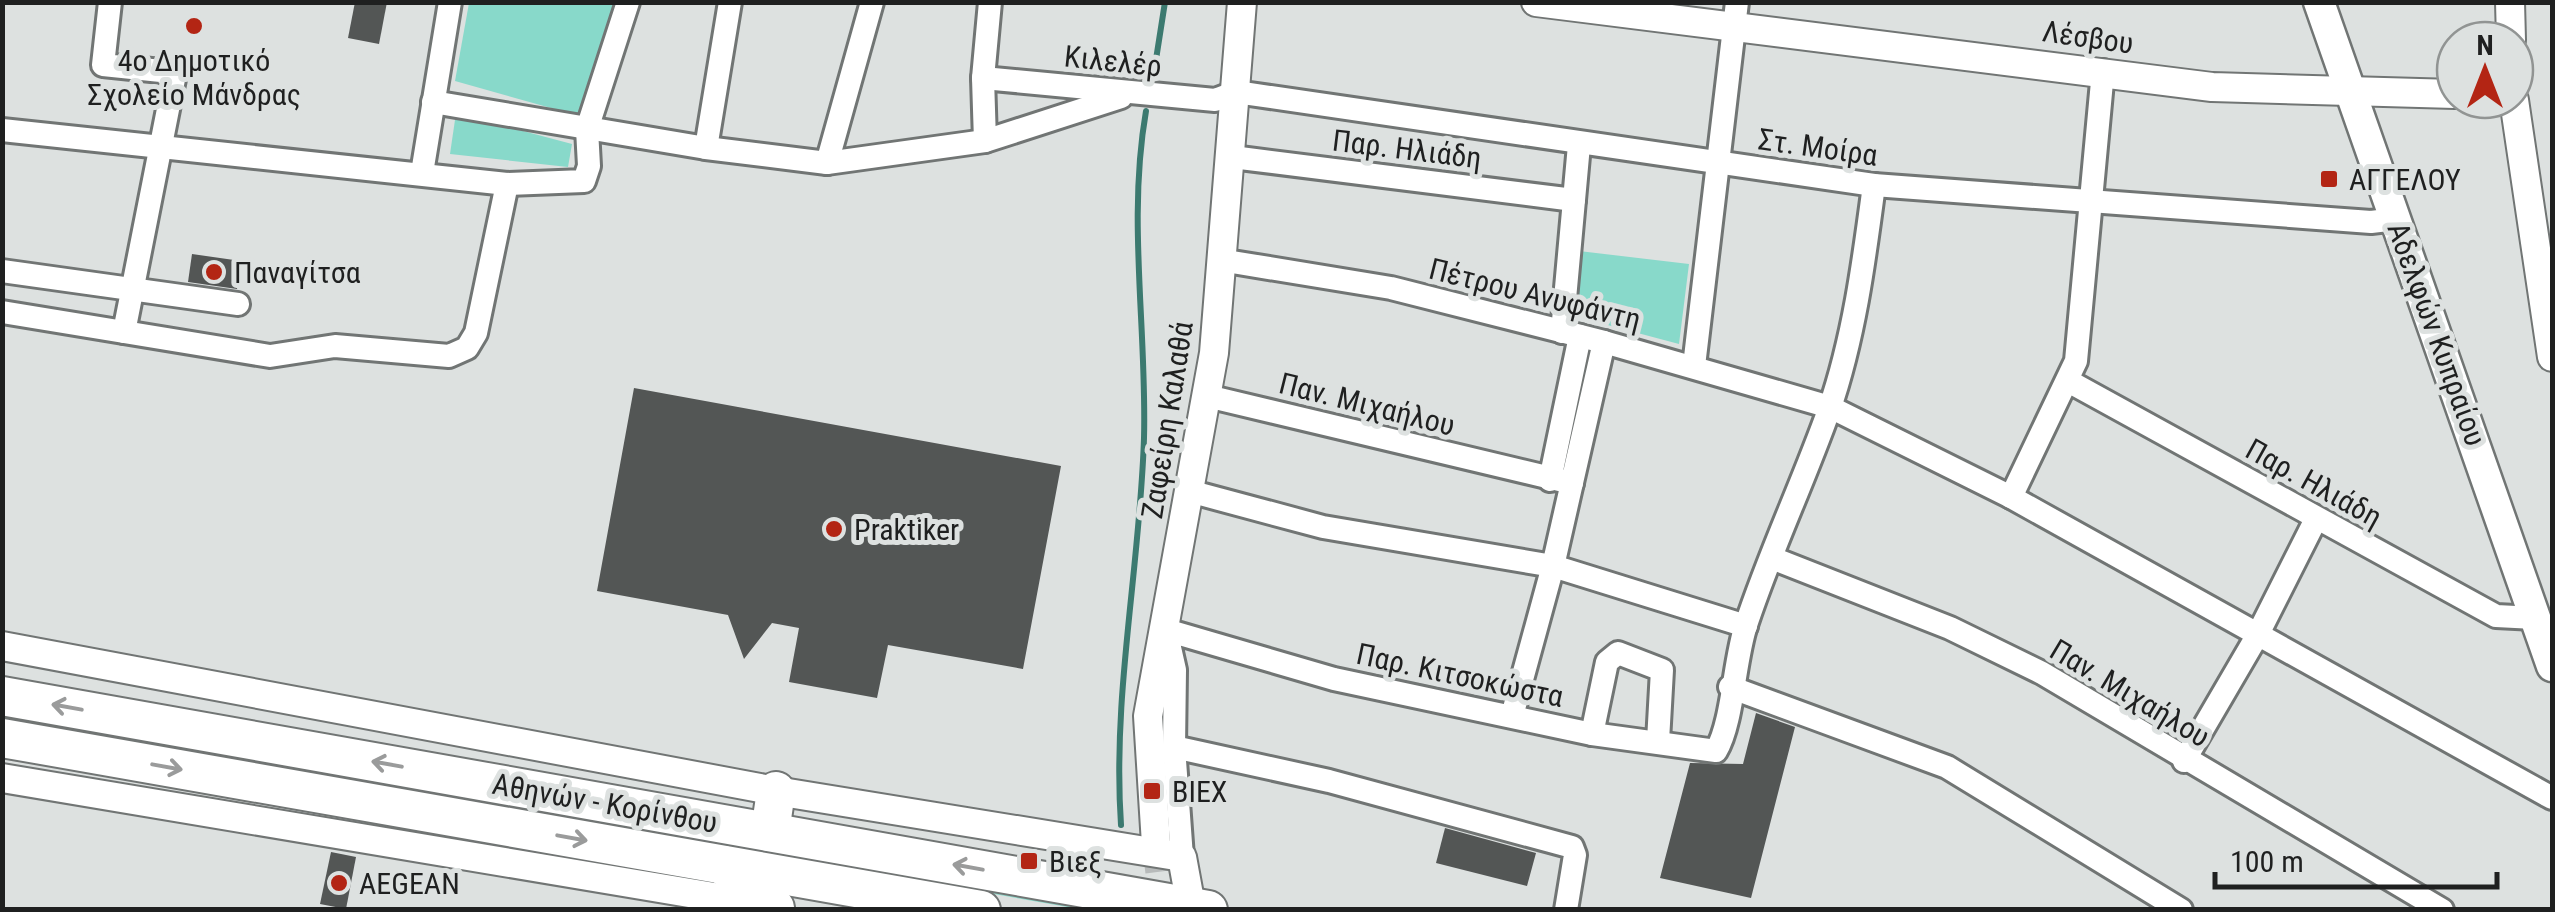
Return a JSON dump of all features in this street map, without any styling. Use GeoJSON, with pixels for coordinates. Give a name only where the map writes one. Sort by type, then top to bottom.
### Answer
{"type":"FeatureCollection","features":[{"type":"Feature","properties":{"kind":"highway","name":"Αθηνών - Κορίνθου"},"geometry":{"type":"LineString","coordinates":[[2,696],[1200,908]]}},
{"type":"Feature","properties":{"kind":"highway","name":"Αθηνών - Κορίνθου"},"geometry":{"type":"LineString","coordinates":[[2,738],[966,909]]}},
{"type":"Feature","properties":{"kind":"highway"},"geometry":{"type":"LineString","coordinates":[[770,832],[776,791]]}},
{"type":"Feature","properties":{"kind":"highway"},"geometry":{"type":"LineString","coordinates":[[721,864],[780,909]]}},
{"type":"Feature","properties":{"kind":"main road","name":"Αδελφών Κυπραίου"},"geometry":{"type":"LineString","coordinates":[[2320,2],[2552,666]]}},
{"type":"Feature","properties":{"kind":"street"},"geometry":{"type":"LineString","coordinates":[[110,2],[103,65],[160,71],[174,79],[124,332]]}},
{"type":"Feature","properties":{"kind":"street"},"geometry":{"type":"LineString","coordinates":[[422,173],[450,2]]}},
{"type":"Feature","properties":{"kind":"street"},"geometry":{"type":"LineString","coordinates":[[2,130],[507,184],[584,180],[589,166],[587,129],[628,2]]}},
{"type":"Feature","properties":{"kind":"street"},"geometry":{"type":"LineString","coordinates":[[706,148],[730,2]]}},
{"type":"Feature","properties":{"kind":"street"},"geometry":{"type":"LineString","coordinates":[[827,163],[872,2]]}},
{"type":"Feature","properties":{"kind":"street"},"geometry":{"type":"LineString","coordinates":[[985,141],[983,78],[990,2]]}},
{"type":"Feature","properties":{"kind":"street","name":"Ζαφείρη Καλαθά"},"geometry":{"type":"LineString","coordinates":[[1156,844],[1148,716],[1207,396],[1232,158],[1242,2]]}},
{"type":"Feature","properties":{"kind":"street","name":"Λέσβου"},"geometry":{"type":"LineString","coordinates":[[1536,2],[1736,14],[2212,88],[2352,95],[2435,94]]}},
{"type":"Feature","properties":{"kind":"street"},"geometry":{"type":"LineString","coordinates":[[1694,366],[1736,14]]}},
{"type":"Feature","properties":{"kind":"street"},"geometry":{"type":"LineString","coordinates":[[2011,497],[2070,382],[2076,362],[2103,71]]}},
{"type":"Feature","properties":{"kind":"street","name":"Κιλελέρ"},"geometry":{"type":"LineString","coordinates":[[983,78],[1215,100],[1236,92]]}},
{"type":"Feature","properties":{"kind":"street","name":"Στ. Μοίρα"},"geometry":{"type":"LineString","coordinates":[[1236,92],[1874,185],[2372,222],[2396,219]]}},
{"type":"Feature","properties":{"kind":"street"},"geometry":{"type":"LineString","coordinates":[[432,102],[706,148],[827,163],[985,141],[1130,94]]}},
{"type":"Feature","properties":{"kind":"street"},"geometry":{"type":"LineString","coordinates":[[2517,120],[2552,357]]}},
{"type":"Feature","properties":{"kind":"street"},"geometry":{"type":"LineString","coordinates":[[1512,716],[1553,566],[1571,334],[1574,200],[1580,144]]}},
{"type":"Feature","properties":{"kind":"street","name":"Παρ. Ηλιάδη"},"geometry":{"type":"LineString","coordinates":[[1232,158],[1574,200]]}},
{"type":"Feature","properties":{"kind":"street"},"geometry":{"type":"LineString","coordinates":[[2,312],[270,356],[334,346],[449,356],[467,348],[476,333],[507,184]]}},
{"type":"Feature","properties":{"kind":"street"},"geometry":{"type":"LineString","coordinates":[[1874,185],[1859,294],[1830,406],[1746,626],[1730,687],[1947,768],[2181,910]]}},
{"type":"Feature","properties":{"kind":"street","name":"Πέτρου Ανυφάντη"},"geometry":{"type":"LineString","coordinates":[[1220,260],[1391,288],[1694,366],[1830,406],[2011,497],[2552,798]]}},
{"type":"Feature","properties":{"kind":"street"},"geometry":{"type":"LineString","coordinates":[[2,271],[238,304]]}},
{"type":"Feature","properties":{"kind":"street"},"geometry":{"type":"LineString","coordinates":[[1561,481],[1604,342]]}},
{"type":"Feature","properties":{"kind":"street","name":"Παρ. Ηλιάδη"},"geometry":{"type":"LineString","coordinates":[[2070,382],[2496,616],[2535,618]]}},
{"type":"Feature","properties":{"kind":"street","name":"Παν. Μιχαήλου"},"geometry":{"type":"LineString","coordinates":[[1207,396],[1561,481]]}},
{"type":"Feature","properties":{"kind":"street"},"geometry":{"type":"LineString","coordinates":[[1189,491],[1323,527],[1553,566],[1746,626]]}},
{"type":"Feature","properties":{"kind":"street"},"geometry":{"type":"LineString","coordinates":[[2184,761],[2257,636],[2316,519]]}},
{"type":"Feature","properties":{"kind":"street","name":"Παν. Μιχαήλου"},"geometry":{"type":"LineString","coordinates":[[1772,558],[2000,652],[2442,910]]}},
{"type":"Feature","properties":{"kind":"street"},"geometry":{"type":"LineString","coordinates":[[1166,630],[1176,670],[1174,748],[1182,857],[1200,908]]}},
{"type":"Feature","properties":{"kind":"street","name":"Παρ. Κιτσοκώστα"},"geometry":{"type":"LineString","coordinates":[[1166,630],[1334,679],[1592,734],[1716,751],[1726,723],[1730,687]]}},
{"type":"Feature","properties":{"kind":"street"},"geometry":{"type":"LineString","coordinates":[[2,646],[776,791],[1182,857]]}},
{"type":"Feature","properties":{"kind":"street"},"geometry":{"type":"LineString","coordinates":[[1592,734],[1607,662],[1618,653],[1662,670],[1658,742]]}},
{"type":"Feature","properties":{"kind":"street"},"geometry":{"type":"LineString","coordinates":[[1174,748],[1329,781],[1572,847],[1575,855],[1566,910]]}},
{"type":"Feature","properties":{"kind":"street"},"geometry":{"type":"LineString","coordinates":[[2,778],[780,909]]}},
{"type":"Feature","properties":{"kind":"green space"},"geometry":{"type":"Polygon","coordinates":[[[469,3],[619,3],[583,117],[455,81],[469,3]]]}},
{"type":"Feature","properties":{"kind":"green space"},"geometry":{"type":"Polygon","coordinates":[[[456,113],[572,144],[568,167],[450,154],[456,113]]]}},
{"type":"Feature","properties":{"kind":"green space"},"geometry":{"type":"Polygon","coordinates":[[[1579,251],[1689,264],[1679,344],[1570,315],[1579,251]]]}},
{"type":"Feature","properties":{"kind":"green space"},"geometry":{"type":"Polygon","coordinates":[[[2,712],[1118,909],[1079,909],[3,719],[2,712]]]}},
{"type":"Feature","properties":{"kind":"building"},"geometry":{"type":"Polygon","coordinates":[[[355,2],[387,2],[379,44],[348,38],[355,2]]]}},
{"type":"Feature","properties":{"kind":"building","name":"Παναγίτσα"},"geometry":{"type":"Polygon","coordinates":[[[192,254],[241,261],[237,289],[188,282],[192,254]]]}},
{"type":"Feature","properties":{"kind":"building"},"geometry":{"type":"Polygon","coordinates":[[[634,388],[1061,466],[1023,669],[888,645],[877,698],[789,682],[799,628],[772,623],[744,659],[728,615],[597,591],[634,388]]]}},
{"type":"Feature","properties":{"kind":"building"},"geometry":{"type":"Polygon","coordinates":[[[1756,713],[1795,727],[1751,898],[1660,878],[1690,763],[1743,764],[1756,713]]]}},
{"type":"Feature","properties":{"kind":"building"},"geometry":{"type":"Polygon","coordinates":[[[1445,828],[1536,853],[1527,886],[1436,863],[1445,828]]]}},
{"type":"Feature","properties":{"kind":"building"},"geometry":{"type":"Polygon","coordinates":[[[331,852],[356,857],[346,909],[320,904],[331,852]]]}},
{"type":"Feature","properties":{"kind":"waterway"},"geometry":{"type":"LineString","coordinates":[[1152,85],[1165,2]]}},
{"type":"Feature","properties":{"kind":"waterway"},"geometry":{"type":"LineString","coordinates":[[1121,825],[1120,728],[1144,438],[1138,193],[1146,111]]}},
{"type":"Feature","properties":{"kind":"tunnel"},"geometry":{"type":"LineString","coordinates":[[1156,844],[1164,910]]}},
{"type":"Feature","properties":{"kind":"place","name":"4ο Δημοτικό Σχολείο Μάνδρας"},"geometry":{"type":"Point","coordinates":[194,26]}},
{"type":"Feature","properties":{"kind":"place","name":"ΑΓΓΕΛΟΥ"},"geometry":{"type":"Point","coordinates":[2329,179]}},
{"type":"Feature","properties":{"kind":"place","name":"Παναγίτσα"},"geometry":{"type":"Point","coordinates":[214,272]}},
{"type":"Feature","properties":{"kind":"place","name":"Praktiker"},"geometry":{"type":"Point","coordinates":[834,529]}},
{"type":"Feature","properties":{"kind":"place","name":"ΒΙΕΧ"},"geometry":{"type":"Point","coordinates":[1152,791]}},
{"type":"Feature","properties":{"kind":"place","name":"Βιεξ"},"geometry":{"type":"Point","coordinates":[1029,861]}},
{"type":"Feature","properties":{"kind":"place","name":"AEGEAN"},"geometry":{"type":"Point","coordinates":[339,883]}}]}
